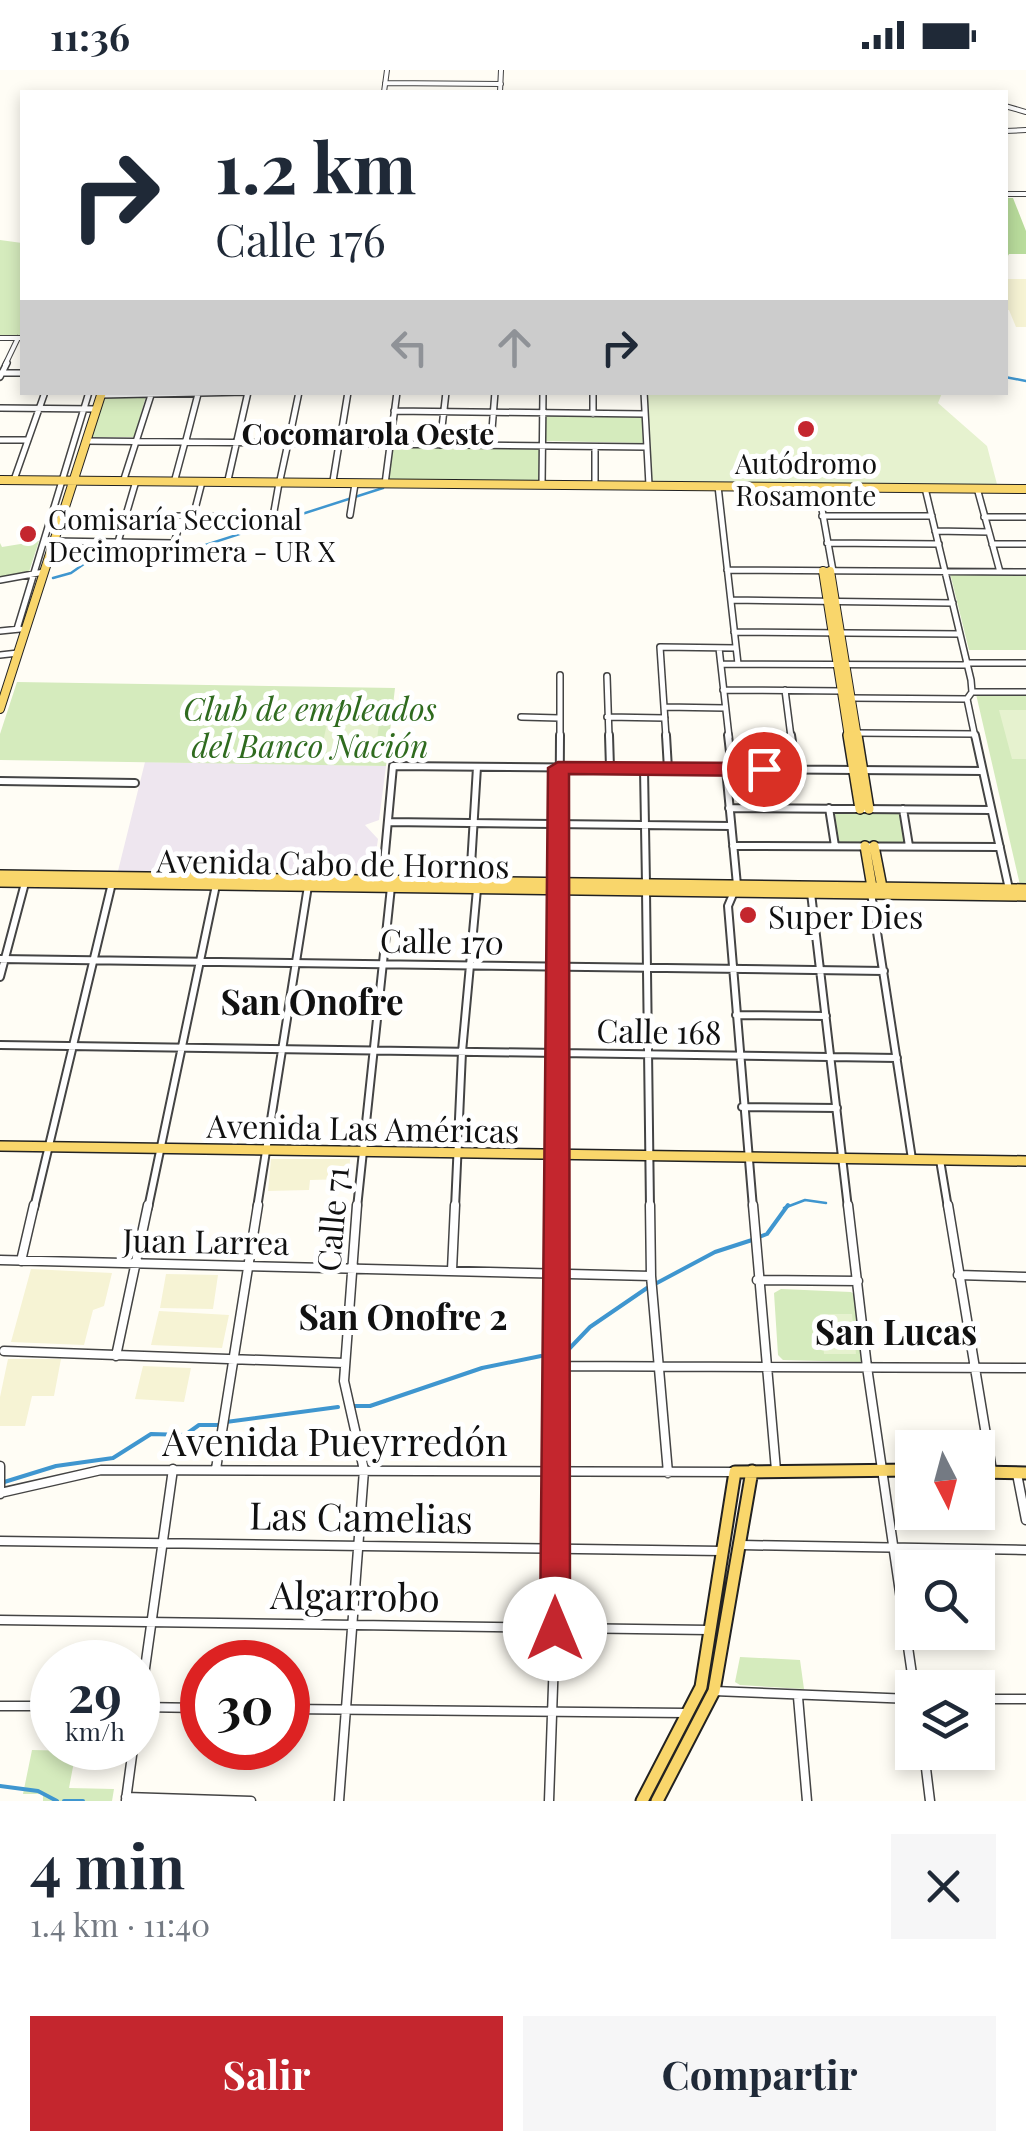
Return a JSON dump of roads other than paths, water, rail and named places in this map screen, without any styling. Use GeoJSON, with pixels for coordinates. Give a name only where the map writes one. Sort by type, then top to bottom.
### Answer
{"type":"FeatureCollection","features":[{"type":"Feature","properties":{"kind":"main road"},"geometry":{"type":"LineString","coordinates":[[0,709],[5,680],[18,653],[21,629],[44,572],[101,395]]}},
{"type":"Feature","properties":{"kind":"main road"},"geometry":{"type":"LineString","coordinates":[[0,478],[62,479]]}},
{"type":"Feature","properties":{"kind":"main road"},"geometry":{"type":"LineString","coordinates":[[0,478],[386,482]]}},
{"type":"Feature","properties":{"kind":"main road"},"geometry":{"type":"LineString","coordinates":[[74,479],[1026,488]]}},
{"type":"Feature","properties":{"kind":"main road"},"geometry":{"type":"LineString","coordinates":[[828,571],[851,698],[852,733]]}},
{"type":"Feature","properties":{"kind":"main road"},"geometry":{"type":"LineString","coordinates":[[842,664],[843,690],[865,809]]}},
{"type":"Feature","properties":{"kind":"main road"},"geometry":{"type":"LineString","coordinates":[[869,846],[874,889]]}},
{"type":"Feature","properties":{"kind":"main road","name":"Avenida Cabo de Hornos"},"geometry":{"type":"LineString","coordinates":[[0,879],[216,885],[387,884]]}},
{"type":"Feature","properties":{"kind":"main road","name":"Avenida Cabo de Hornos"},"geometry":{"type":"LineString","coordinates":[[0,879],[1026,892]]}},
{"type":"Feature","properties":{"kind":"main road","name":"Avenida Cabo de Hornos"},"geometry":{"type":"LineString","coordinates":[[734,889],[811,893],[874,889],[1026,892]]}},
{"type":"Feature","properties":{"kind":"main road","name":"Avenida Las Américas"},"geometry":{"type":"LineString","coordinates":[[0,1146],[1026,1161]]}},
{"type":"Feature","properties":{"kind":"main road","name":"Avenida Pueyrredón"},"geometry":{"type":"LineString","coordinates":[[735,1472],[895,1470]]}},
{"type":"Feature","properties":{"kind":"main road"},"geometry":{"type":"LineString","coordinates":[[642,1801],[707,1691],[742,1545],[752,1471]]}},
{"type":"Feature","properties":{"kind":"main road"},"geometry":{"type":"LineString","coordinates":[[707,1691],[709,1630],[735,1472]]}},
{"type":"Feature","properties":{"kind":"main road"},"geometry":{"type":"LineString","coordinates":[[995,1472],[1022,1473]]}},
{"type":"Feature","properties":{"kind":"main road"},"geometry":{"type":"LineString","coordinates":[[657,1801],[695,1714]]}},
{"type":"Feature","properties":{"kind":"street"},"geometry":{"type":"LineString","coordinates":[[384,90],[387,70]]}},
{"type":"Feature","properties":{"kind":"street"},"geometry":{"type":"LineString","coordinates":[[500,90],[501,70]]}},
{"type":"Feature","properties":{"kind":"street"},"geometry":{"type":"LineString","coordinates":[[385,83],[500,84]]}},
{"type":"Feature","properties":{"kind":"street"},"geometry":{"type":"LineString","coordinates":[[0,338],[20,338],[1,374]]}},
{"type":"Feature","properties":{"kind":"street"},"geometry":{"type":"LineString","coordinates":[[14,477],[43,395]]}},
{"type":"Feature","properties":{"kind":"street"},"geometry":{"type":"LineString","coordinates":[[0,631],[21,629],[32,574],[88,395]]}},
{"type":"Feature","properties":{"kind":"street"},"geometry":{"type":"LineString","coordinates":[[126,395],[174,395]]}},
{"type":"Feature","properties":{"kind":"street"},"geometry":{"type":"LineString","coordinates":[[176,479],[198,395]]}},
{"type":"Feature","properties":{"kind":"street"},"geometry":{"type":"LineString","coordinates":[[228,480],[247,395]]}},
{"type":"Feature","properties":{"kind":"street"},"geometry":{"type":"LineString","coordinates":[[62,516],[273,517],[299,395]]}},
{"type":"Feature","properties":{"kind":"street"},"geometry":{"type":"LineString","coordinates":[[334,481],[348,395]]}},
{"type":"Feature","properties":{"kind":"street"},"geometry":{"type":"LineString","coordinates":[[386,482],[397,395]]}},
{"type":"Feature","properties":{"kind":"street"},"geometry":{"type":"LineString","coordinates":[[440,443],[446,395]]}},
{"type":"Feature","properties":{"kind":"street"},"geometry":{"type":"LineString","coordinates":[[492,442],[495,395]]}},
{"type":"Feature","properties":{"kind":"street"},"geometry":{"type":"LineString","coordinates":[[542,484],[543,395]]}},
{"type":"Feature","properties":{"kind":"street"},"geometry":{"type":"LineString","coordinates":[[593,395],[594,414]]}},
{"type":"Feature","properties":{"kind":"street"},"geometry":{"type":"LineString","coordinates":[[644,395],[649,485]]}},
{"type":"Feature","properties":{"kind":"street"},"geometry":{"type":"LineString","coordinates":[[124,478],[151,396]]}},
{"type":"Feature","properties":{"kind":"street"},"geometry":{"type":"LineString","coordinates":[[0,408],[96,408]]}},
{"type":"Feature","properties":{"kind":"street"},"geometry":{"type":"LineString","coordinates":[[394,411],[645,414]]}},
{"type":"Feature","properties":{"kind":"street"},"geometry":{"type":"LineString","coordinates":[[0,440],[28,440]]}},
{"type":"Feature","properties":{"kind":"street"},"geometry":{"type":"LineString","coordinates":[[86,440],[646,445]]}},
{"type":"Feature","properties":{"kind":"street"},"geometry":{"type":"LineString","coordinates":[[440,443],[542,444]]}},
{"type":"Feature","properties":{"kind":"street"},"geometry":{"type":"LineString","coordinates":[[595,445],[595,484]]}},
{"type":"Feature","properties":{"kind":"street"},"geometry":{"type":"LineString","coordinates":[[118,542],[136,481]]}},
{"type":"Feature","properties":{"kind":"street"},"geometry":{"type":"LineString","coordinates":[[193,517],[202,482]]}},
{"type":"Feature","properties":{"kind":"street"},"geometry":{"type":"LineString","coordinates":[[350,515],[355,484]]}},
{"type":"Feature","properties":{"kind":"street"},"geometry":{"type":"LineString","coordinates":[[718,486],[738,664]]}},
{"type":"Feature","properties":{"kind":"street"},"geometry":{"type":"LineString","coordinates":[[818,487],[828,571]]}},
{"type":"Feature","properties":{"kind":"street"},"geometry":{"type":"LineString","coordinates":[[925,488],[972,692]]}},
{"type":"Feature","properties":{"kind":"street"},"geometry":{"type":"LineString","coordinates":[[976,488],[1000,572]]}},
{"type":"Feature","properties":{"kind":"street"},"geometry":{"type":"LineString","coordinates":[[822,516],[932,516]]}},
{"type":"Feature","properties":{"kind":"street"},"geometry":{"type":"LineString","coordinates":[[54,541],[174,543],[182,517]]}},
{"type":"Feature","properties":{"kind":"street"},"geometry":{"type":"LineString","coordinates":[[984,517],[1026,517]]}},
{"type":"Feature","properties":{"kind":"street"},"geometry":{"type":"LineString","coordinates":[[936,530],[988,532]]}},
{"type":"Feature","properties":{"kind":"street"},"geometry":{"type":"LineString","coordinates":[[827,544],[938,544]]}},
{"type":"Feature","properties":{"kind":"street"},"geometry":{"type":"LineString","coordinates":[[992,544],[1026,544]]}},
{"type":"Feature","properties":{"kind":"street"},"geometry":{"type":"LineString","coordinates":[[727,570],[1026,572]]}},
{"type":"Feature","properties":{"kind":"street"},"geometry":{"type":"LineString","coordinates":[[0,580],[44,572]]}},
{"type":"Feature","properties":{"kind":"street"},"geometry":{"type":"LineString","coordinates":[[730,600],[952,603]]}},
{"type":"Feature","properties":{"kind":"street"},"geometry":{"type":"LineString","coordinates":[[734,632],[960,634]]}},
{"type":"Feature","properties":{"kind":"street"},"geometry":{"type":"LineString","coordinates":[[668,768],[660,647],[736,648]]}},
{"type":"Feature","properties":{"kind":"street"},"geometry":{"type":"LineString","coordinates":[[719,648],[733,846],[734,889],[728,906],[732,969],[776,1470]]}},
{"type":"Feature","properties":{"kind":"street"},"geometry":{"type":"LineString","coordinates":[[0,655],[18,653]]}},
{"type":"Feature","properties":{"kind":"street"},"geometry":{"type":"LineString","coordinates":[[721,664],[1026,664]]}},
{"type":"Feature","properties":{"kind":"street"},"geometry":{"type":"LineString","coordinates":[[550,1801],[556,1550],[554,1274],[560,675]]}},
{"type":"Feature","properties":{"kind":"street"},"geometry":{"type":"LineString","coordinates":[[607,676],[610,768]]}},
{"type":"Feature","properties":{"kind":"street"},"geometry":{"type":"LineString","coordinates":[[723,690],[843,690]]}},
{"type":"Feature","properties":{"kind":"street"},"geometry":{"type":"LineString","coordinates":[[785,690],[796,770]]}},
{"type":"Feature","properties":{"kind":"street"},"geometry":{"type":"LineString","coordinates":[[851,698],[966,699],[972,692],[1026,692]]}},
{"type":"Feature","properties":{"kind":"street"},"geometry":{"type":"LineString","coordinates":[[966,699],[1009,889]]}},
{"type":"Feature","properties":{"kind":"street"},"geometry":{"type":"LineString","coordinates":[[664,708],[725,708]]}},
{"type":"Feature","properties":{"kind":"street"},"geometry":{"type":"LineString","coordinates":[[607,717],[665,718]]}},
{"type":"Feature","properties":{"kind":"street"},"geometry":{"type":"LineString","coordinates":[[521,718],[559,718]]}},
{"type":"Feature","properties":{"kind":"street"},"geometry":{"type":"LineString","coordinates":[[852,733],[974,734]]}},
{"type":"Feature","properties":{"kind":"street","name":"Calle 71"},"geometry":{"type":"LineString","coordinates":[[339,1801],[364,1470],[344,1382],[344,1363],[381,964],[393,766],[476,767]]}},
{"type":"Feature","properties":{"kind":"street"},"geometry":{"type":"LineString","coordinates":[[452,1270],[474,885],[472,822],[476,767],[983,771]]}},
{"type":"Feature","properties":{"kind":"street"},"geometry":{"type":"LineString","coordinates":[[644,769],[651,1276],[668,1473]]}},
{"type":"Feature","properties":{"kind":"street"},"geometry":{"type":"LineString","coordinates":[[0,781],[135,783]]}},
{"type":"Feature","properties":{"kind":"street"},"geometry":{"type":"LineString","coordinates":[[729,808],[991,810]]}},
{"type":"Feature","properties":{"kind":"street"},"geometry":{"type":"LineString","coordinates":[[829,808],[835,846]]}},
{"type":"Feature","properties":{"kind":"street"},"geometry":{"type":"LineString","coordinates":[[903,809],[909,846]]}},
{"type":"Feature","properties":{"kind":"street"},"geometry":{"type":"LineString","coordinates":[[388,822],[731,826]]}},
{"type":"Feature","properties":{"kind":"street"},"geometry":{"type":"LineString","coordinates":[[733,846],[1000,847]]}},
{"type":"Feature","properties":{"kind":"street"},"geometry":{"type":"LineString","coordinates":[[22,1261],[112,880]]}},
{"type":"Feature","properties":{"kind":"street"},"geometry":{"type":"LineString","coordinates":[[0,977],[25,882]]}},
{"type":"Feature","properties":{"kind":"street"},"geometry":{"type":"LineString","coordinates":[[116,1356],[216,885]]}},
{"type":"Feature","properties":{"kind":"street"},"geometry":{"type":"LineString","coordinates":[[216,1470],[308,886]]}},
{"type":"Feature","properties":{"kind":"street"},"geometry":{"type":"LineString","coordinates":[[874,889],[912,1159]]}},
{"type":"Feature","properties":{"kind":"street"},"geometry":{"type":"LineString","coordinates":[[811,893],[867,1368],[911,1670]]}},
{"type":"Feature","properties":{"kind":"street","name":"Calle 170"},"geometry":{"type":"LineString","coordinates":[[2,959],[884,971]]}},
{"type":"Feature","properties":{"kind":"street"},"geometry":{"type":"LineString","coordinates":[[736,1016],[826,1016]]}},
{"type":"Feature","properties":{"kind":"street","name":"Calle 168"},"geometry":{"type":"LineString","coordinates":[[0,1046],[897,1058]]}},
{"type":"Feature","properties":{"kind":"street"},"geometry":{"type":"LineString","coordinates":[[742,1107],[837,1108]]}},
{"type":"Feature","properties":{"kind":"street"},"geometry":{"type":"LineString","coordinates":[[940,1160],[985,1430]]}},
{"type":"Feature","properties":{"kind":"street","name":"Juan Larrea"},"geometry":{"type":"LineString","coordinates":[[0,1260],[651,1276]]}},
{"type":"Feature","properties":{"kind":"street"},"geometry":{"type":"LineString","coordinates":[[958,1274],[1026,1277]]}},
{"type":"Feature","properties":{"kind":"street"},"geometry":{"type":"LineString","coordinates":[[757,1280],[858,1281]]}},
{"type":"Feature","properties":{"kind":"street"},"geometry":{"type":"LineString","coordinates":[[4,1351],[344,1363]]}},
{"type":"Feature","properties":{"kind":"street"},"geometry":{"type":"LineString","coordinates":[[554,1366],[1026,1368]]}},
{"type":"Feature","properties":{"kind":"street"},"geometry":{"type":"LineString","coordinates":[[0,1466],[0,1494]]}},
{"type":"Feature","properties":{"kind":"street"},"geometry":{"type":"LineString","coordinates":[[148,1640],[174,1469]]}},
{"type":"Feature","properties":{"kind":"street","name":"Avenida Pueyrredón"},"geometry":{"type":"LineString","coordinates":[[0,1494],[101,1470],[735,1472]]}},
{"type":"Feature","properties":{"kind":"street"},"geometry":{"type":"LineString","coordinates":[[1022,1473],[1026,1520]]}},
{"type":"Feature","properties":{"kind":"street","name":"Las Camelias"},"geometry":{"type":"LineString","coordinates":[[0,1541],[722,1552]]}},
{"type":"Feature","properties":{"kind":"street"},"geometry":{"type":"LineString","coordinates":[[742,1545],[1026,1550]]}},
{"type":"Feature","properties":{"kind":"street","name":"Algarrobo"},"geometry":{"type":"LineString","coordinates":[[0,1620],[709,1630]]}},
{"type":"Feature","properties":{"kind":"street"},"geometry":{"type":"LineString","coordinates":[[707,1691],[895,1698]]}},
{"type":"Feature","properties":{"kind":"street"},"geometry":{"type":"LineString","coordinates":[[798,1697],[807,1801]]}},
{"type":"Feature","properties":{"kind":"street"},"geometry":{"type":"LineString","coordinates":[[995,1699],[1026,1699]]}},
{"type":"Feature","properties":{"kind":"street"},"geometry":{"type":"LineString","coordinates":[[0,1706],[30,1706]]}},
{"type":"Feature","properties":{"kind":"street"},"geometry":{"type":"LineString","coordinates":[[310,1710],[695,1714]]}},
{"type":"Feature","properties":{"kind":"street"},"geometry":{"type":"LineString","coordinates":[[130,1770],[126,1799],[252,1801]]}},
{"type":"Feature","properties":{"kind":"street"},"geometry":{"type":"LineString","coordinates":[[926,1770],[930,1801]]}},
{"type":"Feature","properties":{"kind":"waterway"},"geometry":{"type":"LineString","coordinates":[[1008,378],[1026,381]]}},
{"type":"Feature","properties":{"kind":"waterway"},"geometry":{"type":"LineString","coordinates":[[53,578],[71,573],[101,552],[135,558],[159,548],[193,549],[383,488]]}},
{"type":"Feature","properties":{"kind":"waterway"},"geometry":{"type":"LineString","coordinates":[[787,1207],[805,1200],[826,1203]]}},
{"type":"Feature","properties":{"kind":"waterway"},"geometry":{"type":"LineString","coordinates":[[759,1237],[767,1234],[787,1207]]}},
{"type":"Feature","properties":{"kind":"waterway"},"geometry":{"type":"LineString","coordinates":[[655,1284],[715,1252],[752,1240]]}},
{"type":"Feature","properties":{"kind":"waterway"},"geometry":{"type":"LineString","coordinates":[[560,1351],[568,1350],[590,1327],[647,1288]]}},
{"type":"Feature","properties":{"kind":"waterway"},"geometry":{"type":"LineString","coordinates":[[351,1406],[370,1406],[482,1368],[541,1356]]}},
{"type":"Feature","properties":{"kind":"waterway"},"geometry":{"type":"LineString","coordinates":[[226,1422],[338,1407]]}},
{"type":"Feature","properties":{"kind":"waterway"},"geometry":{"type":"LineString","coordinates":[[1,1483],[56,1466],[113,1458],[151,1434],[185,1435],[199,1425],[218,1425]]}},
{"type":"Feature","properties":{"kind":"waterway"},"geometry":{"type":"LineString","coordinates":[[0,1786],[38,1791],[57,1801]]}},
{"type":"Feature","properties":{"kind":"waterway"},"geometry":{"type":"LineString","coordinates":[[64,1801],[83,1801]]}},
{"type":"Feature","properties":{"kind":"place","name":"Autódromo Rosamonte"},"geometry":{"type":"Point","coordinates":[806,429]}},
{"type":"Feature","properties":{"kind":"place","name":"Comisaría Seccional Decimoprimera - UR X"},"geometry":{"type":"Point","coordinates":[28,534]}},
{"type":"Feature","properties":{"kind":"place","name":"Super Dies"},"geometry":{"type":"Point","coordinates":[748,915]}},
{"type":"Feature","properties":{"kind":"district","name":"Cocomarola Oeste"},"geometry":{"type":"Point","coordinates":[368,433]}},
{"type":"Feature","properties":{"kind":"district","name":"San Onofre"},"geometry":{"type":"Point","coordinates":[312,1000]}},
{"type":"Feature","properties":{"kind":"district","name":"San Onofre 2"},"geometry":{"type":"Point","coordinates":[403,1315]}},
{"type":"Feature","properties":{"kind":"district","name":"San Lucas"},"geometry":{"type":"Point","coordinates":[896,1330]}},
{"type":"Feature","properties":{"kind":"park label","name":"Club de empleados del Banco Nación"},"geometry":{"type":"Point","coordinates":[310,726]}}]}
